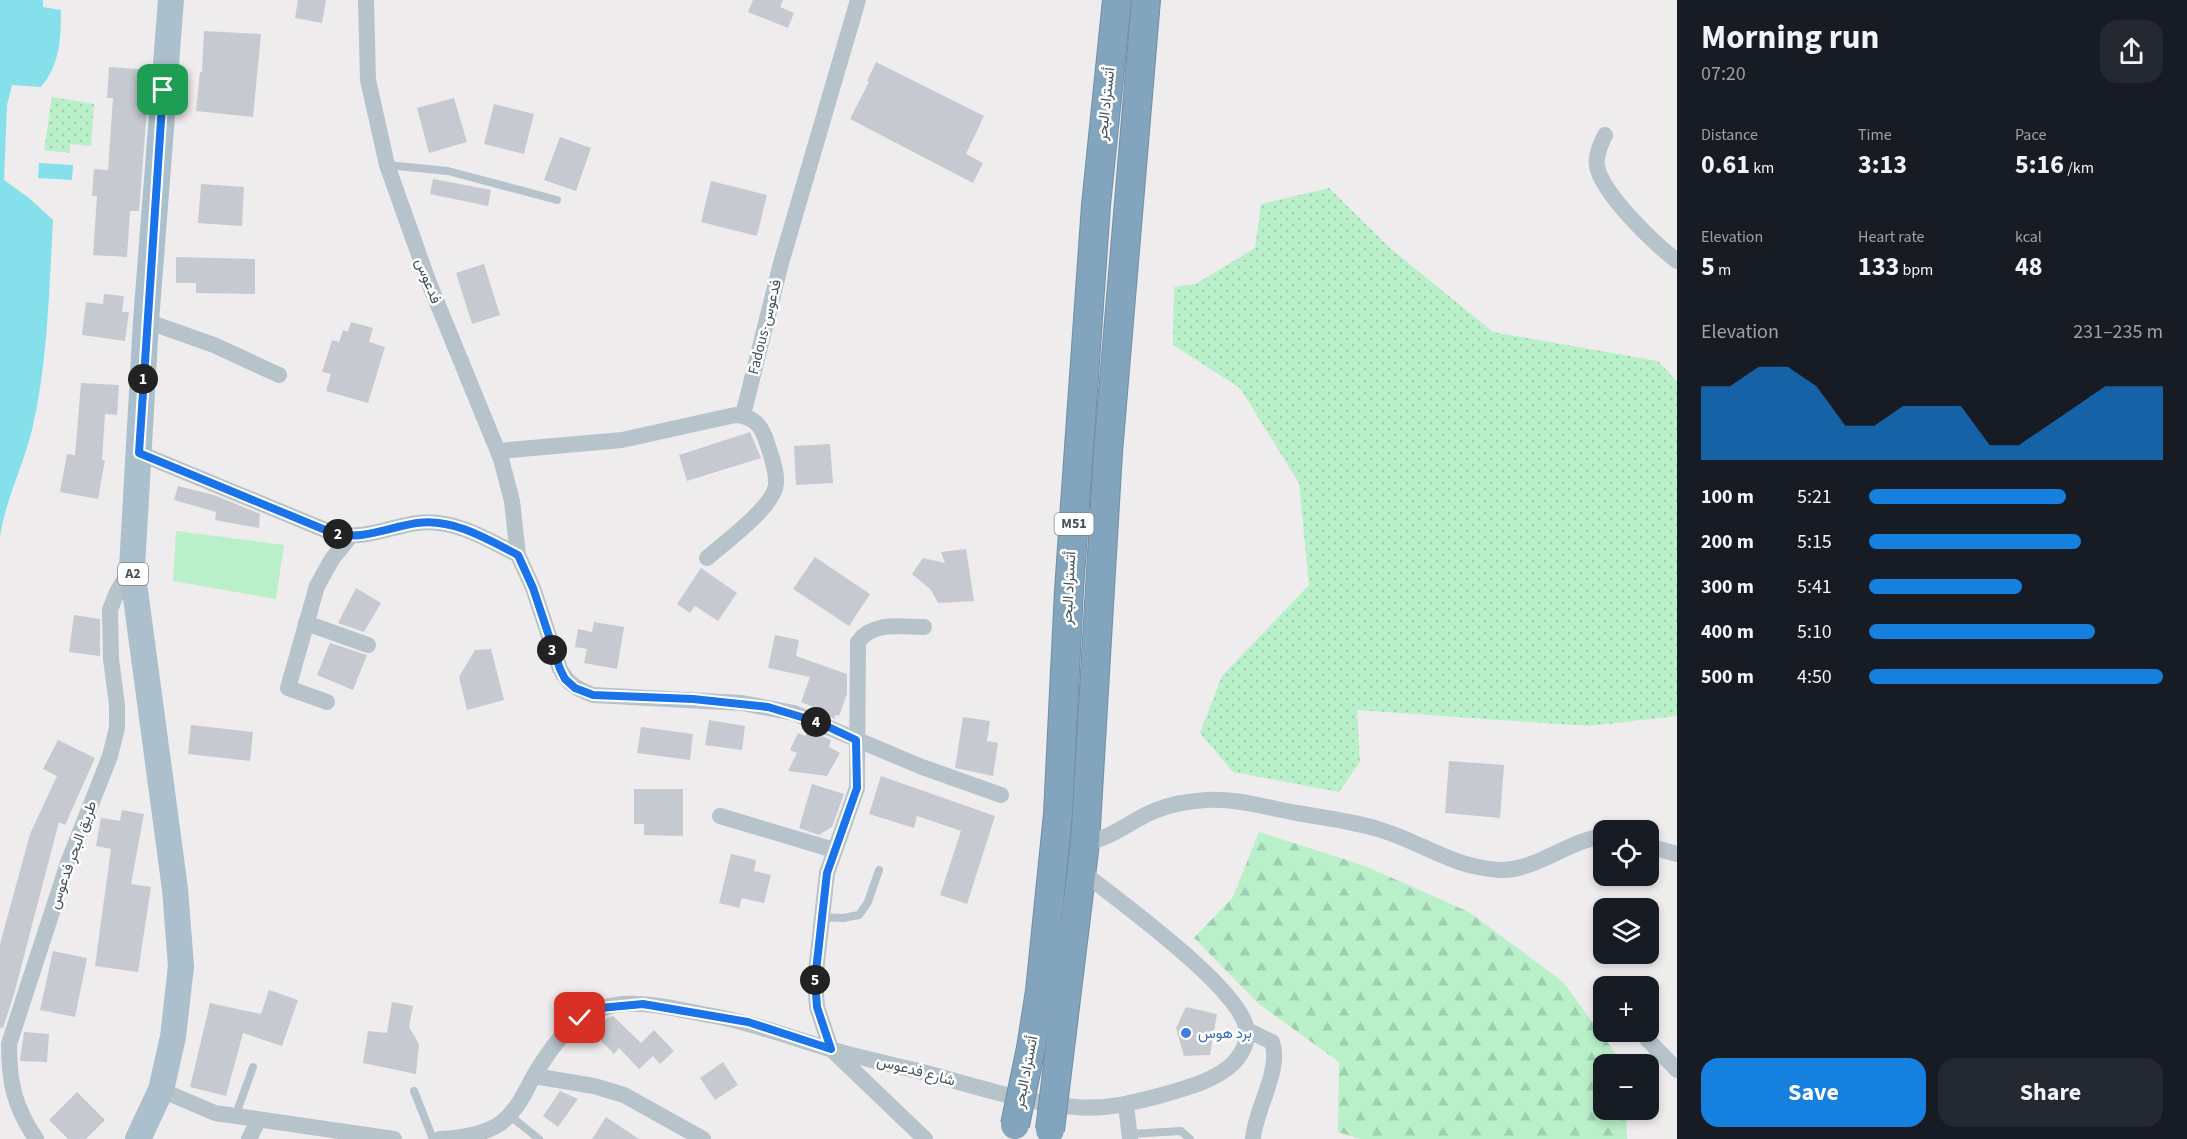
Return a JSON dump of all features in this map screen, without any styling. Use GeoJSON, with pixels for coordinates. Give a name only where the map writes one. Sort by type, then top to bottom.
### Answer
{"type":"FeatureCollection","features":[{"type":"Feature","properties":{"kind":"highway","name":"أتستراد البحر"},"geometry":{"type":"LineString","coordinates":[[1013,1135],[1041,991],[1058,814],[1069,590],[1096,205],[1117,0]]}},
{"type":"Feature","properties":{"kind":"highway","name":"أتستراد البحر"},"geometry":{"type":"LineString","coordinates":[[1049,1134],[1083,857],[1108,452],[1146,0]]}},
{"type":"Feature","properties":{"kind":"main road","name":"طريق البحر فدعوس"},"geometry":{"type":"LineString","coordinates":[[138,1139],[161,1090],[173,1036],[181,966],[175,889],[132,568],[146,321],[171,0]]}},
{"type":"Feature","properties":{"kind":"street","name":"فدعوس"},"geometry":{"type":"LineString","coordinates":[[366,0],[368,80],[387,165],[429,283],[498,451],[512,501],[518,555]]}},
{"type":"Feature","properties":{"kind":"street","name":"Fadous-فدعوس"},"geometry":{"type":"LineString","coordinates":[[743,415],[781,263],[855,3]]}},
{"type":"Feature","properties":{"kind":"street"},"geometry":{"type":"LineString","coordinates":[[1605,135],[1598,151],[1597,166],[1606,188],[1655,244],[1677,261]]}},
{"type":"Feature","properties":{"kind":"street"},"geometry":{"type":"LineString","coordinates":[[146,321],[214,345],[279,375]]}},
{"type":"Feature","properties":{"kind":"street"},"geometry":{"type":"LineString","coordinates":[[498,451],[622,440],[743,415],[752,418],[762,430],[773,462],[776,486],[772,496],[758,512],[707,558]]}},
{"type":"Feature","properties":{"kind":"street"},"geometry":{"type":"LineString","coordinates":[[139,453],[335,534],[350,537],[432,522],[460,528],[518,555],[533,588],[560,669],[565,679],[575,688],[593,695],[693,699],[768,707],[818,722],[856,740],[1001,795]]}},
{"type":"Feature","properties":{"kind":"street"},"geometry":{"type":"LineString","coordinates":[[327,702],[288,688],[306,622],[323,573],[350,537]]}},
{"type":"Feature","properties":{"kind":"street","name":"طريق البحر فدعوس"},"geometry":{"type":"LineString","coordinates":[[36,1139],[13,1096],[9,1073],[9,1044],[68,862],[110,756],[117,728],[117,705],[111,659],[110,610],[117,591],[132,568]]}},
{"type":"Feature","properties":{"kind":"street"},"geometry":{"type":"LineString","coordinates":[[306,622],[368,645]]}},
{"type":"Feature","properties":{"kind":"street","name":"شارع فدعوس"},"geometry":{"type":"LineString","coordinates":[[924,627],[874,628],[863,634],[858,642],[857,788],[827,873],[815,980],[817,1007],[831,1049],[925,1139]]}},
{"type":"Feature","properties":{"kind":"street"},"geometry":{"type":"LineString","coordinates":[[1253,1139],[1254,1123],[1275,1062],[1272,1042],[1247,1030],[1242,1016],[1220,987],[1156,929],[1083,857],[1101,841],[1154,811],[1181,803],[1209,799],[1340,819],[1382,830],[1444,858],[1480,868],[1504,870],[1536,862],[1593,840]]}},
{"type":"Feature","properties":{"kind":"street"},"geometry":{"type":"LineString","coordinates":[[720,816],[834,850]]}},
{"type":"Feature","properties":{"kind":"street"},"geometry":{"type":"LineString","coordinates":[[1659,849],[1677,854]]}},
{"type":"Feature","properties":{"kind":"street","name":"شارع فدعوس"},"geometry":{"type":"LineString","coordinates":[[440,1139],[466,1136],[500,1123],[516,1108],[534,1076],[567,1029],[580,1018],[600,1008],[622,1004],[643,1004],[748,1022],[831,1049],[1000,1094],[1076,1107],[1126,1105],[1198,1084],[1219,1074],[1236,1061],[1244,1047],[1247,1030]]}},
{"type":"Feature","properties":{"kind":"street"},"geometry":{"type":"LineString","coordinates":[[1650,1042],[1677,1070]]}},
{"type":"Feature","properties":{"kind":"street"},"geometry":{"type":"LineString","coordinates":[[534,1076],[594,1086],[624,1095],[703,1139]]}},
{"type":"Feature","properties":{"kind":"street"},"geometry":{"type":"LineString","coordinates":[[161,1090],[215,1113],[394,1139]]}},
{"type":"Feature","properties":{"kind":"street"},"geometry":{"type":"LineString","coordinates":[[1126,1105],[1130,1137]]}},
{"type":"Feature","properties":{"kind":"street"},"geometry":{"type":"LineString","coordinates":[[249,1139],[258,1121]]}},
{"type":"Feature","properties":{"kind":"lane"},"geometry":{"type":"LineString","coordinates":[[387,165],[448,171],[557,200]]}},
{"type":"Feature","properties":{"kind":"lane"},"geometry":{"type":"LineString","coordinates":[[822,916],[843,918],[859,915],[868,902],[879,870]]}},
{"type":"Feature","properties":{"kind":"lane"},"geometry":{"type":"LineString","coordinates":[[235,1117],[253,1067]]}},
{"type":"Feature","properties":{"kind":"lane"},"geometry":{"type":"LineString","coordinates":[[414,1091],[433,1139]]}},
{"type":"Feature","properties":{"kind":"lane"},"geometry":{"type":"LineString","coordinates":[[508,1115],[539,1139]]}},
{"type":"Feature","properties":{"kind":"lane"},"geometry":{"type":"LineString","coordinates":[[1130,1137],[1181,1131],[1190,1139]]}},
{"type":"Feature","properties":{"kind":"green space"},"geometry":{"type":"Polygon","coordinates":[[[52,97],[94,104],[91,146],[70,144],[69,153],[44,150],[52,97]]]}},
{"type":"Feature","properties":{"kind":"green space"},"geometry":{"type":"Polygon","coordinates":[[[1329,188],[1390,248],[1493,332],[1658,361],[1677,382],[1677,716],[1589,726],[1357,710],[1360,762],[1339,792],[1233,772],[1200,733],[1222,676],[1309,585],[1299,483],[1240,388],[1173,345],[1174,287],[1196,284],[1255,248],[1261,204],[1329,188]]]}},
{"type":"Feature","properties":{"kind":"green space"},"geometry":{"type":"Polygon","coordinates":[[[176,531],[284,545],[276,599],[173,581],[176,531]]]}},
{"type":"Feature","properties":{"kind":"green space"},"geometry":{"type":"Polygon","coordinates":[[[1259,832],[1365,866],[1469,912],[1563,982],[1593,1023],[1593,1042],[1607,1042],[1616,1054],[1593,1054],[1593,1120],[1626,1120],[1627,1139],[1360,1139],[1338,1132],[1339,1062],[1259,1004],[1194,938],[1233,897],[1259,832]]]}},
{"type":"Feature","properties":{"kind":"water"},"geometry":{"type":"Polygon","coordinates":[[[0,0],[43,0],[43,7],[61,10],[61,31],[56,60],[47,79],[41,87],[12,85],[7,105],[4,180],[29,198],[53,220],[47,326],[37,404],[32,430],[6,509],[0,536],[0,0]]]}},
{"type":"Feature","properties":{"kind":"water"},"geometry":{"type":"Polygon","coordinates":[[[39,163],[73,165],[72,180],[38,178],[39,163]]]}},
{"type":"Feature","properties":{"kind":"building"},"geometry":{"type":"Polygon","coordinates":[[[298,0],[326,0],[322,23],[295,18],[298,0]]]}},
{"type":"Feature","properties":{"kind":"building"},"geometry":{"type":"Polygon","coordinates":[[[753,0],[783,0],[780,7],[794,13],[788,28],[748,12],[753,0]]]}},
{"type":"Feature","properties":{"kind":"building"},"geometry":{"type":"Polygon","coordinates":[[[204,31],[261,34],[253,117],[196,111],[200,72],[202,72],[204,31]]]}},
{"type":"Feature","properties":{"kind":"building"},"geometry":{"type":"Polygon","coordinates":[[[876,62],[984,116],[966,154],[983,163],[973,183],[850,119],[869,82],[867,81],[876,62]]]}},
{"type":"Feature","properties":{"kind":"building"},"geometry":{"type":"Polygon","coordinates":[[[109,67],[150,70],[139,211],[130,211],[127,257],[93,255],[97,196],[92,196],[94,169],[108,170],[113,98],[107,98],[109,67]]]}},
{"type":"Feature","properties":{"kind":"building"},"geometry":{"type":"Polygon","coordinates":[[[454,98],[467,142],[429,153],[417,108],[454,98]]]}},
{"type":"Feature","properties":{"kind":"building"},"geometry":{"type":"Polygon","coordinates":[[[494,104],[534,114],[524,154],[484,144],[494,104]]]}},
{"type":"Feature","properties":{"kind":"building"},"geometry":{"type":"Polygon","coordinates":[[[560,137],[591,148],[576,191],[544,180],[560,137]]]}},
{"type":"Feature","properties":{"kind":"building"},"geometry":{"type":"Polygon","coordinates":[[[433,179],[491,190],[488,206],[430,194],[433,179]]]}},
{"type":"Feature","properties":{"kind":"building"},"geometry":{"type":"Polygon","coordinates":[[[711,181],[767,195],[757,236],[701,222],[711,181]]]}},
{"type":"Feature","properties":{"kind":"building"},"geometry":{"type":"Polygon","coordinates":[[[201,184],[244,187],[242,226],[198,223],[201,184]]]}},
{"type":"Feature","properties":{"kind":"building"},"geometry":{"type":"Polygon","coordinates":[[[176,257],[255,259],[255,294],[196,293],[196,283],[176,283],[176,257]]]}},
{"type":"Feature","properties":{"kind":"building"},"geometry":{"type":"Polygon","coordinates":[[[484,264],[500,315],[472,324],[456,273],[484,264]]]}},
{"type":"Feature","properties":{"kind":"building"},"geometry":{"type":"Polygon","coordinates":[[[104,294],[124,296],[122,312],[129,312],[125,341],[82,335],[86,302],[103,304],[104,294]]]}},
{"type":"Feature","properties":{"kind":"building"},"geometry":{"type":"Polygon","coordinates":[[[351,322],[373,328],[369,342],[385,347],[368,403],[326,391],[331,374],[322,372],[332,340],[339,342],[343,330],[348,332],[351,322]]]}},
{"type":"Feature","properties":{"kind":"building"},"geometry":{"type":"Polygon","coordinates":[[[81,383],[119,385],[117,415],[105,414],[102,460],[105,460],[98,499],[60,492],[67,454],[75,455],[81,383]]]}},
{"type":"Feature","properties":{"kind":"building"},"geometry":{"type":"Polygon","coordinates":[[[750,432],[761,458],[687,481],[679,455],[750,432]]]}},
{"type":"Feature","properties":{"kind":"building"},"geometry":{"type":"Polygon","coordinates":[[[830,444],[833,483],[796,485],[794,446],[830,444]]]}},
{"type":"Feature","properties":{"kind":"building"},"geometry":{"type":"Polygon","coordinates":[[[178,486],[214,495],[260,514],[259,528],[215,520],[216,512],[174,500],[178,486]]]}},
{"type":"Feature","properties":{"kind":"building"},"geometry":{"type":"Polygon","coordinates":[[[966,549],[974,601],[938,603],[931,590],[912,574],[923,558],[945,563],[941,552],[966,549]]]}},
{"type":"Feature","properties":{"kind":"building"},"geometry":{"type":"Polygon","coordinates":[[[815,557],[870,594],[849,626],[793,589],[815,557]]]}},
{"type":"Feature","properties":{"kind":"building"},"geometry":{"type":"Polygon","coordinates":[[[701,568],[737,593],[718,621],[695,606],[690,613],[677,604],[701,568]]]}},
{"type":"Feature","properties":{"kind":"building"},"geometry":{"type":"Polygon","coordinates":[[[356,588],[381,603],[364,632],[338,623],[356,588]]]}},
{"type":"Feature","properties":{"kind":"building"},"geometry":{"type":"Polygon","coordinates":[[[74,615],[100,619],[100,656],[69,652],[74,615]]]}},
{"type":"Feature","properties":{"kind":"building"},"geometry":{"type":"Polygon","coordinates":[[[594,622],[624,627],[617,669],[584,663],[587,649],[575,647],[578,629],[592,632],[594,622]]]}},
{"type":"Feature","properties":{"kind":"building"},"geometry":{"type":"Polygon","coordinates":[[[775,635],[799,640],[796,656],[847,674],[847,694],[839,716],[835,715],[835,719],[801,702],[810,677],[768,668],[775,635]]]}},
{"type":"Feature","properties":{"kind":"building"},"geometry":{"type":"Polygon","coordinates":[[[330,643],[367,655],[353,690],[317,675],[330,643]]]}},
{"type":"Feature","properties":{"kind":"building"},"geometry":{"type":"Polygon","coordinates":[[[491,649],[504,700],[467,710],[459,677],[475,650],[491,649]]]}},
{"type":"Feature","properties":{"kind":"building"},"geometry":{"type":"Polygon","coordinates":[[[963,717],[990,721],[987,741],[998,743],[993,776],[955,768],[963,717]]]}},
{"type":"Feature","properties":{"kind":"building"},"geometry":{"type":"Polygon","coordinates":[[[709,720],[745,726],[742,750],[705,745],[709,720]]]}},
{"type":"Feature","properties":{"kind":"building"},"geometry":{"type":"Polygon","coordinates":[[[191,725],[253,732],[250,761],[188,754],[191,725]]]}},
{"type":"Feature","properties":{"kind":"building"},"geometry":{"type":"Polygon","coordinates":[[[641,727],[693,734],[690,760],[637,753],[641,727]]]}},
{"type":"Feature","properties":{"kind":"building"},"geometry":{"type":"Polygon","coordinates":[[[808,730],[831,740],[829,747],[840,753],[827,776],[788,771],[797,753],[790,750],[798,733],[805,736],[808,730]]]}},
{"type":"Feature","properties":{"kind":"building"},"geometry":{"type":"Polygon","coordinates":[[[58,740],[95,758],[65,825],[59,822],[14,994],[3,1028],[0,1028],[0,944],[30,834],[57,776],[43,769],[58,740]]]}},
{"type":"Feature","properties":{"kind":"building"},"geometry":{"type":"Polygon","coordinates":[[[1449,761],[1504,765],[1500,818],[1445,813],[1449,761]]]}},
{"type":"Feature","properties":{"kind":"building"},"geometry":{"type":"Polygon","coordinates":[[[881,776],[995,816],[967,904],[940,895],[961,831],[917,816],[914,828],[869,814],[881,776]]]}},
{"type":"Feature","properties":{"kind":"building"},"geometry":{"type":"Polygon","coordinates":[[[812,784],[844,794],[832,827],[819,835],[799,828],[812,784]]]}},
{"type":"Feature","properties":{"kind":"building"},"geometry":{"type":"Polygon","coordinates":[[[634,789],[683,789],[683,836],[644,835],[644,824],[634,824],[634,789]]]}},
{"type":"Feature","properties":{"kind":"building"},"geometry":{"type":"Polygon","coordinates":[[[122,810],[144,814],[131,884],[151,887],[138,972],[95,966],[111,849],[96,846],[101,818],[120,821],[122,810]]]}},
{"type":"Feature","properties":{"kind":"building"},"geometry":{"type":"Polygon","coordinates":[[[731,854],[756,860],[754,871],[771,875],[764,903],[742,898],[739,908],[719,903],[731,854]]]}},
{"type":"Feature","properties":{"kind":"building"},"geometry":{"type":"Polygon","coordinates":[[[53,951],[87,958],[75,1017],[40,1010],[53,951]]]}},
{"type":"Feature","properties":{"kind":"building"},"geometry":{"type":"Polygon","coordinates":[[[269,990],[298,1000],[282,1046],[243,1033],[226,1096],[190,1087],[210,1003],[261,1014],[269,990]]]}},
{"type":"Feature","properties":{"kind":"building"},"geometry":{"type":"Polygon","coordinates":[[[392,1002],[413,1006],[409,1027],[419,1044],[416,1074],[363,1063],[368,1031],[387,1033],[392,1002]]]}},
{"type":"Feature","properties":{"kind":"building"},"geometry":{"type":"Polygon","coordinates":[[[1186,1007],[1217,1014],[1210,1055],[1184,1056],[1176,1028],[1186,1007]]]}},
{"type":"Feature","properties":{"kind":"building"},"geometry":{"type":"Polygon","coordinates":[[[613,1016],[641,1043],[654,1030],[674,1051],[660,1064],[653,1056],[639,1069],[619,1048],[614,1054],[593,1033],[607,1018],[613,1016]]]}},
{"type":"Feature","properties":{"kind":"building"},"geometry":{"type":"Polygon","coordinates":[[[24,1032],[49,1034],[47,1062],[20,1061],[24,1032]]]}},
{"type":"Feature","properties":{"kind":"building"},"geometry":{"type":"Polygon","coordinates":[[[723,1062],[738,1085],[715,1100],[700,1078],[723,1062]]]}},
{"type":"Feature","properties":{"kind":"building"},"geometry":{"type":"Polygon","coordinates":[[[560,1091],[578,1099],[558,1127],[543,1116],[560,1091]]]}},
{"type":"Feature","properties":{"kind":"building"},"geometry":{"type":"Polygon","coordinates":[[[77,1092],[105,1120],[86,1139],[68,1139],[49,1120],[77,1092]]]}},
{"type":"Feature","properties":{"kind":"building"},"geometry":{"type":"Polygon","coordinates":[[[606,1117],[639,1139],[592,1139],[606,1117]]]}},
{"type":"Feature","properties":{"kind":"place","name":"برد هوس"},"geometry":{"type":"Point","coordinates":[1186,1033]}},
{"type":"Feature","properties":{"kind":"route"},"geometry":{"type":"LineString","coordinates":[[163,90],[139,453],[335,534],[350,537],[416,523],[432,522],[460,528],[481,536],[518,555],[533,588],[560,669],[565,679],[575,688],[593,695],[693,699],[768,707],[794,713],[856,740],[857,788],[827,873],[815,980],[817,1007],[831,1049],[748,1022],[643,1004],[622,1004],[600,1008],[580,1018]]}}]}
